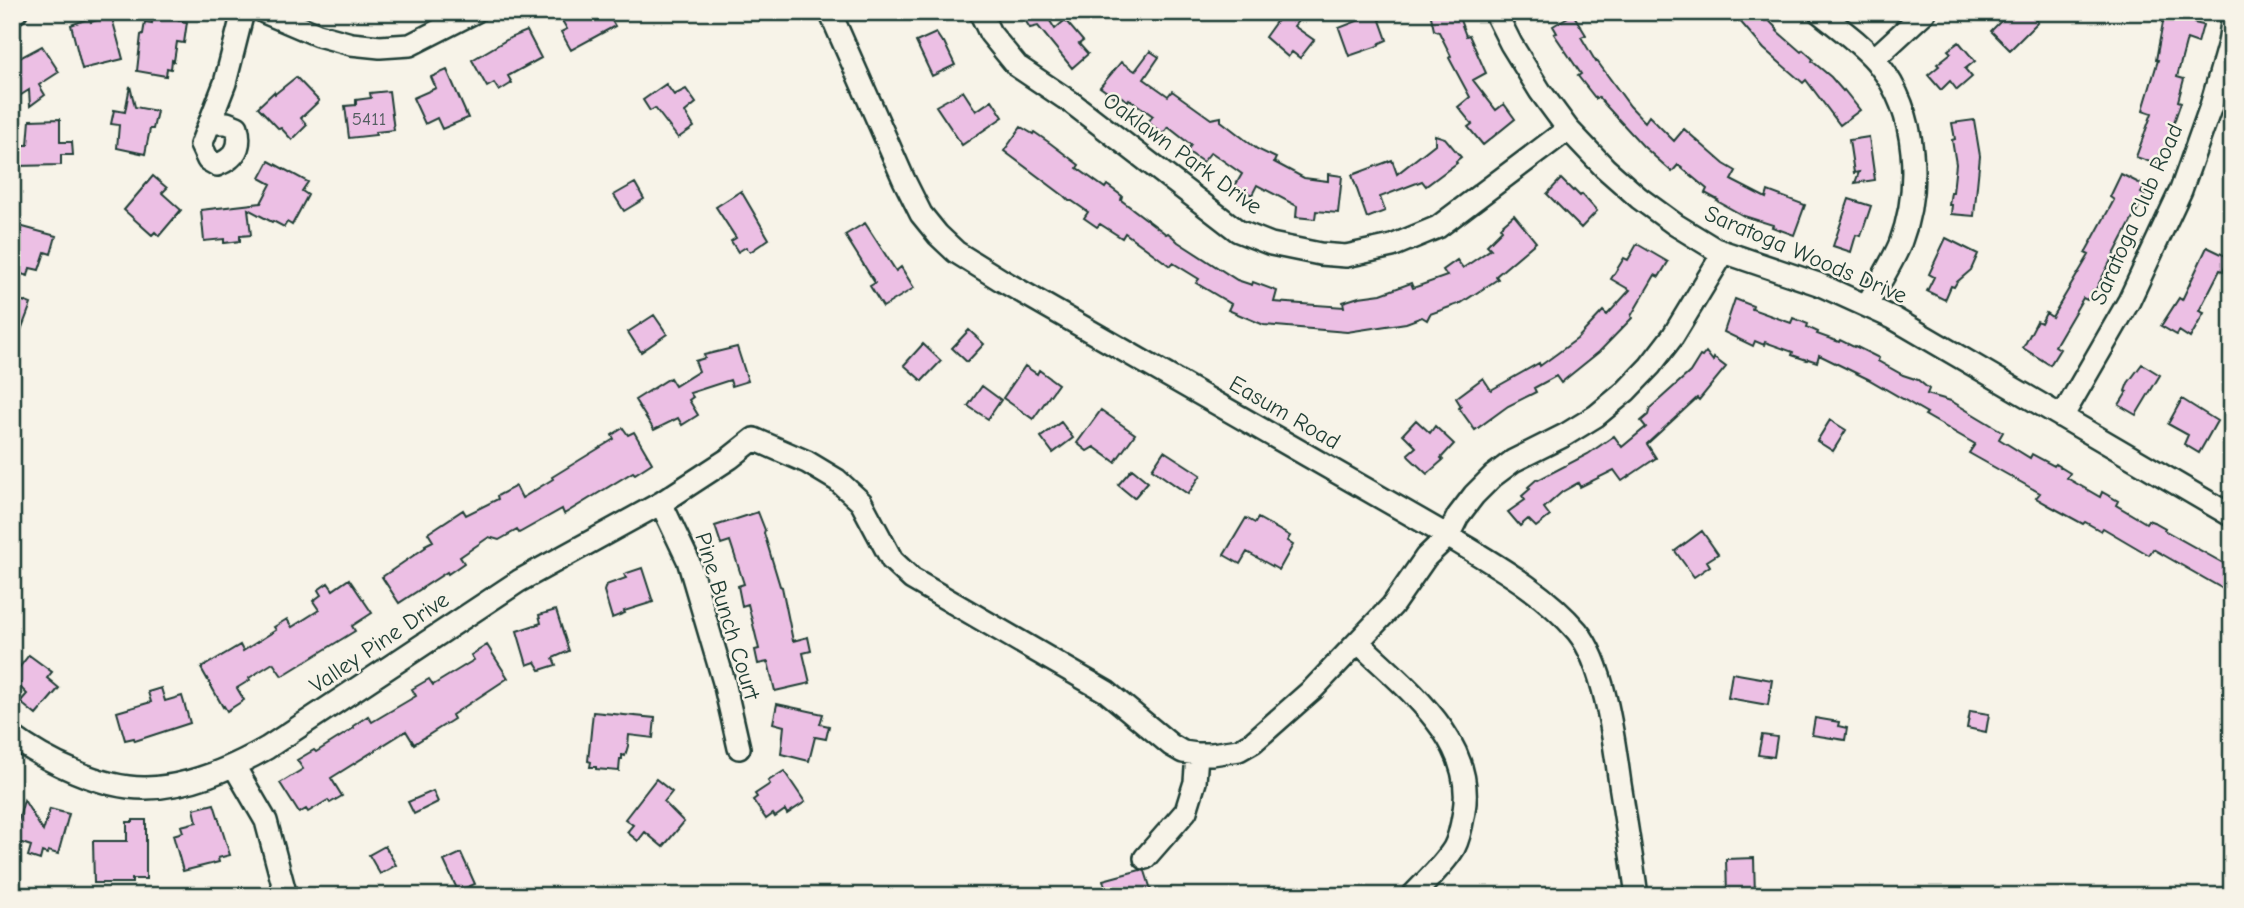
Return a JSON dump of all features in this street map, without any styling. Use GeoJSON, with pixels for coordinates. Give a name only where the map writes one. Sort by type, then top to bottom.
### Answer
{"type":"FeatureCollection","features":[{"type":"Feature","properties":{"kind":"street"},"geometry":{"type":"LineString","coordinates":[[210,123],[225,83],[243,12]]}},
{"type":"Feature","properties":{"kind":"street"},"geometry":{"type":"LineString","coordinates":[[264,12],[318,35],[351,44],[380,47],[410,44],[475,12]]}},
{"type":"Feature","properties":{"kind":"street","name":"Easum Road"},"geometry":{"type":"LineString","coordinates":[[830,12],[921,214],[956,252],[1448,536],[1518,580],[1557,609],[1579,634],[1595,664],[1612,729],[1637,896]]}},
{"type":"Feature","properties":{"kind":"street","name":"Oaklawn Park Drive"},"geometry":{"type":"LineString","coordinates":[[980,12],[990,33],[1017,66],[1072,103],[1238,231],[1271,244],[1320,254],[1346,256],[1392,246],[1438,227],[1568,129]]}},
{"type":"Feature","properties":{"kind":"street","name":"Saratoga Woods Drive"},"geometry":{"type":"LineString","coordinates":[[1495,12],[1532,80],[1568,129],[1605,168],[1639,198],[1676,225],[1715,249],[1818,284],[1893,318],[2232,516]]}},
{"type":"Feature","properties":{"kind":"street"},"geometry":{"type":"LineString","coordinates":[[1819,12],[1880,65],[1894,90],[1910,139],[1913,191],[1908,218],[1899,245],[1867,305]]}},
{"type":"Feature","properties":{"kind":"street"},"geometry":{"type":"LineString","coordinates":[[1874,59],[1925,12]]}},
{"type":"Feature","properties":{"kind":"street","name":"Saratoga Club Road"},"geometry":{"type":"LineString","coordinates":[[2062,417],[2129,301],[2181,190],[2211,106],[2229,43],[2232,22]]}},
{"type":"Feature","properties":{"kind":"street"},"geometry":{"type":"LineString","coordinates":[[1145,858],[1186,811],[1195,782],[1197,754],[1226,753],[1253,742],[1313,689],[1392,606],[1426,557],[1448,536],[1458,516],[1474,495],[1493,476],[1513,461],[1596,416],[1642,374],[1673,336],[1724,252]]}},
{"type":"Feature","properties":{"kind":"street","name":"Valley Pine Drive"},"geometry":{"type":"LineString","coordinates":[[12,736],[49,760],[78,772],[108,782],[143,788],[198,779],[234,766],[267,748],[519,581],[661,503],[754,439],[807,462],[837,480],[861,502],[892,560],[912,579],[1107,692],[1171,745],[1184,752],[1197,754]]}},
{"type":"Feature","properties":{"kind":"street","name":"Pine Bunch Court"},"geometry":{"type":"LineString","coordinates":[[661,503],[688,560],[724,682],[739,748]]}},
{"type":"Feature","properties":{"kind":"street"},"geometry":{"type":"LineString","coordinates":[[1357,642],[1434,718],[1459,756],[1464,777],[1465,802],[1456,845],[1441,866],[1412,896]]}},
{"type":"Feature","properties":{"kind":"street"},"geometry":{"type":"LineString","coordinates":[[234,766],[267,821],[286,896]]}},
{"type":"Feature","properties":{"kind":"building"},"geometry":{"type":"Polygon","coordinates":[[[557,12],[607,12],[615,26],[571,50],[561,32],[567,29],[557,12]]]}},
{"type":"Feature","properties":{"kind":"building"},"geometry":{"type":"Polygon","coordinates":[[[1020,12],[1069,12],[1050,21],[1055,29],[1065,20],[1083,41],[1079,44],[1088,54],[1072,68],[1038,26],[1030,28],[1020,12]]]}},
{"type":"Feature","properties":{"kind":"building"},"geometry":{"type":"Polygon","coordinates":[[[1283,12],[1298,21],[1294,26],[1314,40],[1300,58],[1292,52],[1288,57],[1265,37],[1283,12]]]}},
{"type":"Feature","properties":{"kind":"building"},"geometry":{"type":"Polygon","coordinates":[[[1377,12],[1387,40],[1349,56],[1339,28],[1360,20],[1359,16],[1377,12]]]}},
{"type":"Feature","properties":{"kind":"building"},"geometry":{"type":"Polygon","coordinates":[[[1430,12],[1457,12],[1466,36],[1469,35],[1486,73],[1473,80],[1496,110],[1504,104],[1515,119],[1483,145],[1468,127],[1472,124],[1458,107],[1470,97],[1449,58],[1451,56],[1439,32],[1434,30],[1430,12]]]}},
{"type":"Feature","properties":{"kind":"building"},"geometry":{"type":"Polygon","coordinates":[[[1732,12],[1761,12],[1777,31],[1813,59],[1860,110],[1840,125],[1806,80],[1803,83],[1764,49],[1732,12]]]}},
{"type":"Feature","properties":{"kind":"building"},"geometry":{"type":"Polygon","coordinates":[[[2010,12],[2028,12],[2038,22],[2010,50],[1991,31],[2010,12]]]}},
{"type":"Feature","properties":{"kind":"building"},"geometry":{"type":"Polygon","coordinates":[[[2165,12],[2198,12],[2194,23],[2203,25],[2198,43],[2187,39],[2177,77],[2184,79],[2178,101],[2181,102],[2164,151],[2161,149],[2156,164],[2136,157],[2152,113],[2143,110],[2158,60],[2165,12]]]}},
{"type":"Feature","properties":{"kind":"building"},"geometry":{"type":"Polygon","coordinates":[[[1573,14],[1586,35],[1581,37],[1596,62],[1645,122],[1649,116],[1674,141],[1684,129],[1736,171],[1731,180],[1766,198],[1768,191],[1805,205],[1794,235],[1744,216],[1717,201],[1705,193],[1707,189],[1678,165],[1672,172],[1643,146],[1598,97],[1596,99],[1578,76],[1581,74],[1554,34],[1557,33],[1553,26],[1573,14]]]}},
{"type":"Feature","properties":{"kind":"building"},"geometry":{"type":"Polygon","coordinates":[[[153,16],[187,22],[184,43],[177,42],[174,61],[172,60],[171,69],[167,68],[166,76],[137,71],[141,35],[145,22],[152,23],[153,16]]]}},
{"type":"Feature","properties":{"kind":"building"},"geometry":{"type":"Polygon","coordinates":[[[90,18],[91,22],[112,18],[123,59],[82,69],[71,25],[90,18]]]}},
{"type":"Feature","properties":{"kind":"building"},"geometry":{"type":"Polygon","coordinates":[[[527,31],[541,58],[508,76],[512,83],[499,91],[494,83],[487,87],[472,60],[527,31]]]}},
{"type":"Feature","properties":{"kind":"building"},"geometry":{"type":"Polygon","coordinates":[[[936,33],[944,42],[955,65],[932,76],[916,42],[936,33]]]}},
{"type":"Feature","properties":{"kind":"building"},"geometry":{"type":"Polygon","coordinates":[[[1959,42],[1975,61],[1965,69],[1972,77],[1957,90],[1950,81],[1941,90],[1928,75],[1951,53],[1948,50],[1959,42]]]}},
{"type":"Feature","properties":{"kind":"building"},"geometry":{"type":"Polygon","coordinates":[[[42,46],[59,72],[39,85],[45,95],[30,106],[29,90],[18,97],[12,88],[12,62],[42,46]]]}},
{"type":"Feature","properties":{"kind":"building"},"geometry":{"type":"Polygon","coordinates":[[[1150,51],[1159,57],[1144,79],[1168,96],[1172,91],[1211,119],[1221,117],[1221,121],[1257,149],[1276,158],[1274,162],[1304,178],[1328,181],[1328,174],[1342,176],[1338,213],[1316,211],[1315,219],[1296,217],[1297,206],[1257,185],[1252,195],[1235,186],[1242,174],[1211,152],[1203,162],[1187,151],[1191,145],[1168,127],[1163,134],[1148,122],[1153,116],[1129,99],[1128,101],[1117,94],[1114,97],[1100,87],[1121,62],[1135,71],[1150,51]]]}},
{"type":"Feature","properties":{"kind":"building"},"geometry":{"type":"Polygon","coordinates":[[[447,70],[468,118],[442,129],[437,118],[425,124],[413,98],[436,88],[431,77],[447,70]]]}},
{"type":"Feature","properties":{"kind":"building"},"geometry":{"type":"Polygon","coordinates":[[[296,77],[319,101],[301,118],[307,125],[292,140],[258,107],[296,77]]]}},
{"type":"Feature","properties":{"kind":"building"},"geometry":{"type":"Polygon","coordinates":[[[666,84],[674,95],[686,89],[696,103],[685,112],[694,127],[678,138],[655,108],[650,111],[643,100],[666,84]]]}},
{"type":"Feature","properties":{"kind":"building"},"geometry":{"type":"Polygon","coordinates":[[[130,86],[135,107],[157,111],[145,154],[117,148],[119,125],[111,124],[114,110],[125,112],[130,86]]]}},
{"type":"Feature","properties":{"kind":"building"},"geometry":{"type":"Polygon","coordinates":[[[389,91],[394,130],[349,138],[345,106],[356,105],[356,100],[371,98],[370,93],[389,91]]]}},
{"type":"Feature","properties":{"kind":"building"},"geometry":{"type":"Polygon","coordinates":[[[963,91],[976,111],[992,100],[1003,117],[962,145],[936,106],[963,91]]]}},
{"type":"Feature","properties":{"kind":"building"},"geometry":{"type":"Polygon","coordinates":[[[60,119],[60,142],[72,142],[73,155],[61,155],[61,165],[17,166],[17,145],[28,145],[30,120],[60,119]]]}},
{"type":"Feature","properties":{"kind":"building"},"geometry":{"type":"Polygon","coordinates":[[[1974,120],[1980,156],[1974,216],[1951,214],[1952,205],[1949,205],[1956,164],[1952,123],[1974,120]]]}},
{"type":"Feature","properties":{"kind":"building"},"geometry":{"type":"Polygon","coordinates":[[[1021,127],[1050,143],[1079,165],[1077,168],[1105,188],[1107,185],[1122,196],[1121,200],[1166,234],[1237,280],[1252,285],[1253,282],[1277,291],[1274,302],[1344,307],[1343,302],[1359,297],[1381,294],[1411,283],[1413,288],[1447,276],[1443,270],[1457,260],[1463,268],[1491,249],[1487,245],[1502,230],[1500,227],[1514,215],[1536,242],[1496,276],[1498,279],[1461,303],[1430,314],[1427,320],[1422,317],[1406,323],[1347,332],[1264,325],[1228,310],[1231,304],[1196,283],[1199,279],[1173,263],[1170,266],[1125,233],[1122,238],[1100,224],[1097,227],[1084,218],[1088,212],[1069,201],[1004,151],[1021,127]]]}},
{"type":"Feature","properties":{"kind":"building"},"geometry":{"type":"Polygon","coordinates":[[[1435,135],[1445,138],[1461,157],[1457,163],[1426,186],[1422,181],[1380,197],[1385,211],[1367,218],[1352,175],[1392,160],[1397,174],[1435,144],[1435,135]]]}},
{"type":"Feature","properties":{"kind":"building"},"geometry":{"type":"Polygon","coordinates":[[[1869,137],[1875,180],[1855,183],[1859,172],[1854,173],[1849,140],[1869,137]]]}},
{"type":"Feature","properties":{"kind":"building"},"geometry":{"type":"Polygon","coordinates":[[[269,161],[308,182],[302,191],[308,195],[292,225],[287,222],[284,227],[248,209],[251,235],[240,236],[240,241],[204,241],[201,210],[261,203],[271,184],[260,178],[269,161]]]}},
{"type":"Feature","properties":{"kind":"building"},"geometry":{"type":"Polygon","coordinates":[[[2121,174],[2145,186],[2141,193],[2145,195],[2095,291],[2093,290],[2087,300],[2083,298],[2055,346],[2060,349],[2050,365],[2023,348],[2037,321],[2041,323],[2046,313],[2052,317],[2089,255],[2085,253],[2114,200],[2110,197],[2121,174]]]}},
{"type":"Feature","properties":{"kind":"building"},"geometry":{"type":"Polygon","coordinates":[[[153,176],[167,188],[162,193],[181,210],[159,236],[155,232],[152,235],[124,210],[153,176]]]}},
{"type":"Feature","properties":{"kind":"building"},"geometry":{"type":"Polygon","coordinates":[[[1561,179],[1580,196],[1582,194],[1597,211],[1581,228],[1547,194],[1561,179]]]}},
{"type":"Feature","properties":{"kind":"building"},"geometry":{"type":"Polygon","coordinates":[[[635,183],[644,199],[624,211],[614,195],[635,183]]]}},
{"type":"Feature","properties":{"kind":"building"},"geometry":{"type":"Polygon","coordinates":[[[741,191],[769,239],[750,252],[746,247],[738,252],[731,241],[736,238],[716,207],[741,191]]]}},
{"type":"Feature","properties":{"kind":"building"},"geometry":{"type":"Polygon","coordinates":[[[1849,199],[1871,206],[1861,236],[1856,235],[1851,252],[1833,246],[1849,199]]]}},
{"type":"Feature","properties":{"kind":"building"},"geometry":{"type":"Polygon","coordinates":[[[865,223],[896,271],[901,267],[914,288],[883,307],[870,286],[875,283],[845,235],[865,223]]]}},
{"type":"Feature","properties":{"kind":"building"},"geometry":{"type":"Polygon","coordinates":[[[12,224],[56,236],[51,254],[45,252],[39,270],[30,268],[28,276],[12,271],[12,224]]]}},
{"type":"Feature","properties":{"kind":"building"},"geometry":{"type":"Polygon","coordinates":[[[1946,238],[1978,254],[1971,270],[1954,287],[1951,286],[1945,300],[1927,291],[1934,277],[1929,274],[1946,238]]]}},
{"type":"Feature","properties":{"kind":"building"},"geometry":{"type":"Polygon","coordinates":[[[1637,244],[1668,262],[1659,277],[1655,275],[1632,318],[1599,352],[1561,383],[1556,376],[1534,388],[1536,392],[1508,406],[1475,430],[1459,408],[1461,406],[1456,398],[1483,378],[1491,390],[1539,363],[1540,366],[1577,339],[1603,311],[1607,315],[1630,290],[1611,279],[1624,258],[1628,260],[1637,244]]]}},
{"type":"Feature","properties":{"kind":"building"},"geometry":{"type":"Polygon","coordinates":[[[2207,247],[2230,258],[2223,271],[2220,270],[2199,311],[2204,313],[2190,338],[2179,331],[2177,335],[2161,326],[2179,298],[2182,300],[2207,247]]]}},
{"type":"Feature","properties":{"kind":"building"},"geometry":{"type":"Polygon","coordinates":[[[12,297],[31,304],[13,351],[12,351],[12,297]]]}},
{"type":"Feature","properties":{"kind":"building"},"geometry":{"type":"Polygon","coordinates":[[[1735,299],[1753,306],[1752,309],[1791,323],[1793,318],[1808,324],[1807,327],[1818,332],[1817,334],[1855,346],[1879,358],[1878,361],[1903,375],[1918,380],[1929,389],[1927,394],[1951,401],[2003,432],[1999,439],[2030,458],[2032,454],[2054,466],[2055,464],[2070,473],[2067,478],[2100,497],[2102,492],[2118,501],[2116,505],[2146,523],[2148,520],[2156,523],[2232,568],[2232,594],[2153,549],[2149,555],[2103,528],[2101,531],[2085,522],[2083,524],[2036,498],[2040,493],[1969,453],[1975,444],[1868,379],[1819,355],[1817,362],[1807,360],[1765,342],[1764,345],[1755,341],[1753,346],[1724,332],[1735,299]]]}},
{"type":"Feature","properties":{"kind":"building"},"geometry":{"type":"Polygon","coordinates":[[[654,315],[667,334],[641,352],[628,332],[654,315]]]}},
{"type":"Feature","properties":{"kind":"building"},"geometry":{"type":"Polygon","coordinates":[[[969,330],[984,344],[967,362],[952,348],[969,330]]]}},
{"type":"Feature","properties":{"kind":"building"},"geometry":{"type":"Polygon","coordinates":[[[923,344],[941,361],[922,381],[904,365],[923,344]]]}},
{"type":"Feature","properties":{"kind":"building"},"geometry":{"type":"Polygon","coordinates":[[[737,347],[748,381],[732,386],[730,380],[690,393],[693,397],[689,400],[698,415],[682,425],[678,418],[654,430],[635,400],[670,378],[675,386],[699,371],[695,361],[705,358],[704,355],[737,347]]]}},
{"type":"Feature","properties":{"kind":"building"},"geometry":{"type":"Polygon","coordinates":[[[1706,352],[1713,361],[1714,358],[1726,367],[1699,400],[1697,398],[1647,444],[1656,458],[1622,481],[1614,470],[1580,487],[1578,483],[1562,492],[1544,508],[1550,516],[1536,527],[1528,519],[1520,526],[1508,512],[1525,500],[1522,496],[1530,489],[1528,487],[1537,479],[1588,454],[1614,436],[1622,447],[1646,427],[1641,421],[1648,415],[1650,408],[1690,372],[1700,356],[1706,352]]]}},
{"type":"Feature","properties":{"kind":"building"},"geometry":{"type":"Polygon","coordinates":[[[2142,364],[2160,375],[2136,415],[2119,405],[2127,392],[2128,383],[2142,364]]]}},
{"type":"Feature","properties":{"kind":"building"},"geometry":{"type":"Polygon","coordinates":[[[1025,366],[1037,374],[1039,370],[1058,384],[1033,419],[1003,398],[1025,366]]]}},
{"type":"Feature","properties":{"kind":"building"},"geometry":{"type":"Polygon","coordinates":[[[982,386],[1001,400],[988,419],[968,406],[982,386]]]}},
{"type":"Feature","properties":{"kind":"building"},"geometry":{"type":"Polygon","coordinates":[[[2182,399],[2217,421],[2199,453],[2184,444],[2188,435],[2168,424],[2182,399]]]}},
{"type":"Feature","properties":{"kind":"building"},"geometry":{"type":"Polygon","coordinates":[[[1101,410],[1135,434],[1115,462],[1094,447],[1087,451],[1077,443],[1101,410]]]}},
{"type":"Feature","properties":{"kind":"building"},"geometry":{"type":"Polygon","coordinates":[[[1416,420],[1430,433],[1435,426],[1454,444],[1441,458],[1443,460],[1427,474],[1409,457],[1408,454],[1416,447],[1403,434],[1416,420]]]}},
{"type":"Feature","properties":{"kind":"building"},"geometry":{"type":"Polygon","coordinates":[[[1830,420],[1846,430],[1833,451],[1817,441],[1830,420]]]}},
{"type":"Feature","properties":{"kind":"building"},"geometry":{"type":"Polygon","coordinates":[[[1061,422],[1073,438],[1053,453],[1041,437],[1061,422]]]}},
{"type":"Feature","properties":{"kind":"building"},"geometry":{"type":"Polygon","coordinates":[[[623,428],[628,435],[634,432],[652,463],[564,514],[562,509],[519,533],[517,530],[499,540],[489,537],[460,557],[464,563],[399,603],[382,577],[433,541],[428,533],[463,510],[466,515],[498,499],[497,496],[516,486],[522,498],[614,439],[612,435],[623,428]]]}},
{"type":"Feature","properties":{"kind":"building"},"geometry":{"type":"Polygon","coordinates":[[[1164,451],[1201,475],[1188,494],[1152,469],[1164,451]]]}},
{"type":"Feature","properties":{"kind":"building"},"geometry":{"type":"Polygon","coordinates":[[[1132,469],[1148,482],[1134,498],[1118,485],[1132,469]]]}},
{"type":"Feature","properties":{"kind":"building"},"geometry":{"type":"Polygon","coordinates":[[[758,512],[782,587],[793,641],[808,637],[811,651],[803,653],[810,683],[775,691],[768,662],[758,664],[755,650],[759,649],[748,604],[742,606],[738,586],[744,584],[730,541],[721,544],[715,526],[758,512]]]}},
{"type":"Feature","properties":{"kind":"building"},"geometry":{"type":"Polygon","coordinates":[[[1246,518],[1255,523],[1258,518],[1290,536],[1287,541],[1293,545],[1279,570],[1247,552],[1240,564],[1224,555],[1246,518]]]}},
{"type":"Feature","properties":{"kind":"building"},"geometry":{"type":"Polygon","coordinates":[[[1702,531],[1718,554],[1707,561],[1710,566],[1694,577],[1675,551],[1702,531]]]}},
{"type":"Feature","properties":{"kind":"building"},"geometry":{"type":"Polygon","coordinates":[[[642,568],[653,602],[624,611],[625,613],[612,618],[604,591],[606,585],[626,578],[624,574],[642,568]]]}},
{"type":"Feature","properties":{"kind":"building"},"geometry":{"type":"Polygon","coordinates":[[[349,579],[372,613],[352,626],[355,631],[282,676],[273,663],[249,678],[250,680],[237,688],[244,700],[227,711],[201,668],[240,645],[243,651],[276,630],[274,627],[287,619],[292,627],[319,610],[313,601],[321,595],[318,590],[328,583],[333,590],[349,579]]]}},
{"type":"Feature","properties":{"kind":"building"},"geometry":{"type":"Polygon","coordinates":[[[556,610],[569,651],[553,658],[556,665],[540,670],[535,662],[527,665],[517,631],[541,623],[539,615],[556,610]]]}},
{"type":"Feature","properties":{"kind":"building"},"geometry":{"type":"Polygon","coordinates":[[[487,645],[508,678],[452,715],[454,719],[414,744],[406,731],[331,778],[342,796],[330,803],[328,800],[308,812],[306,809],[299,813],[280,783],[303,769],[297,760],[314,750],[316,752],[368,716],[372,722],[416,696],[412,689],[429,679],[433,685],[474,660],[471,655],[487,645]]]}},
{"type":"Feature","properties":{"kind":"building"},"geometry":{"type":"Polygon","coordinates":[[[29,655],[52,672],[47,678],[59,688],[36,715],[20,702],[27,694],[12,677],[29,655]]]}},
{"type":"Feature","properties":{"kind":"building"},"geometry":{"type":"Polygon","coordinates":[[[1732,673],[1772,680],[1768,705],[1728,698],[1732,673]]]}},
{"type":"Feature","properties":{"kind":"building"},"geometry":{"type":"Polygon","coordinates":[[[161,688],[165,701],[182,696],[190,723],[135,741],[134,738],[125,740],[117,712],[151,702],[148,692],[161,688]]]}},
{"type":"Feature","properties":{"kind":"building"},"geometry":{"type":"Polygon","coordinates":[[[777,704],[823,714],[820,724],[829,726],[826,739],[815,737],[809,761],[781,754],[784,726],[773,723],[777,704]]]}},
{"type":"Feature","properties":{"kind":"building"},"geometry":{"type":"Polygon","coordinates":[[[1970,711],[1989,714],[1986,732],[1967,728],[1970,711]]]}},
{"type":"Feature","properties":{"kind":"building"},"geometry":{"type":"Polygon","coordinates":[[[593,712],[655,718],[653,738],[629,735],[625,756],[622,755],[620,759],[619,771],[590,767],[591,762],[588,761],[593,712]]]}},
{"type":"Feature","properties":{"kind":"building"},"geometry":{"type":"Polygon","coordinates":[[[1815,718],[1839,722],[1838,726],[1847,728],[1845,740],[1812,735],[1815,718]]]}},
{"type":"Feature","properties":{"kind":"building"},"geometry":{"type":"Polygon","coordinates":[[[1762,735],[1777,737],[1774,757],[1758,755],[1762,735]]]}},
{"type":"Feature","properties":{"kind":"building"},"geometry":{"type":"Polygon","coordinates":[[[784,771],[805,802],[787,814],[785,810],[766,819],[753,800],[757,797],[755,794],[770,784],[768,781],[784,771]]]}},
{"type":"Feature","properties":{"kind":"building"},"geometry":{"type":"Polygon","coordinates":[[[656,779],[672,792],[664,802],[684,822],[663,847],[645,832],[638,841],[627,832],[633,825],[625,819],[656,779]]]}},
{"type":"Feature","properties":{"kind":"building"},"geometry":{"type":"Polygon","coordinates":[[[433,791],[438,802],[414,814],[408,802],[433,791]]]}},
{"type":"Feature","properties":{"kind":"building"},"geometry":{"type":"Polygon","coordinates":[[[24,800],[43,831],[50,809],[69,814],[58,854],[42,852],[40,860],[28,856],[31,846],[13,840],[24,800]]]}},
{"type":"Feature","properties":{"kind":"building"},"geometry":{"type":"Polygon","coordinates":[[[214,804],[230,855],[218,858],[219,862],[183,871],[173,835],[183,832],[181,826],[197,822],[194,809],[214,804]]]}},
{"type":"Feature","properties":{"kind":"building"},"geometry":{"type":"Polygon","coordinates":[[[146,820],[146,879],[132,879],[132,883],[94,883],[93,841],[127,841],[127,822],[146,820]]]}},
{"type":"Feature","properties":{"kind":"building"},"geometry":{"type":"Polygon","coordinates":[[[385,846],[396,865],[380,874],[369,855],[385,846]]]}},
{"type":"Feature","properties":{"kind":"building"},"geometry":{"type":"Polygon","coordinates":[[[461,853],[475,884],[458,891],[444,861],[461,853]]]}},
{"type":"Feature","properties":{"kind":"building"},"geometry":{"type":"Polygon","coordinates":[[[1754,858],[1755,896],[1727,894],[1726,859],[1754,858]]]}},
{"type":"Feature","properties":{"kind":"building"},"geometry":{"type":"Polygon","coordinates":[[[1145,871],[1153,896],[1108,896],[1103,880],[1145,871]]]}}]}
